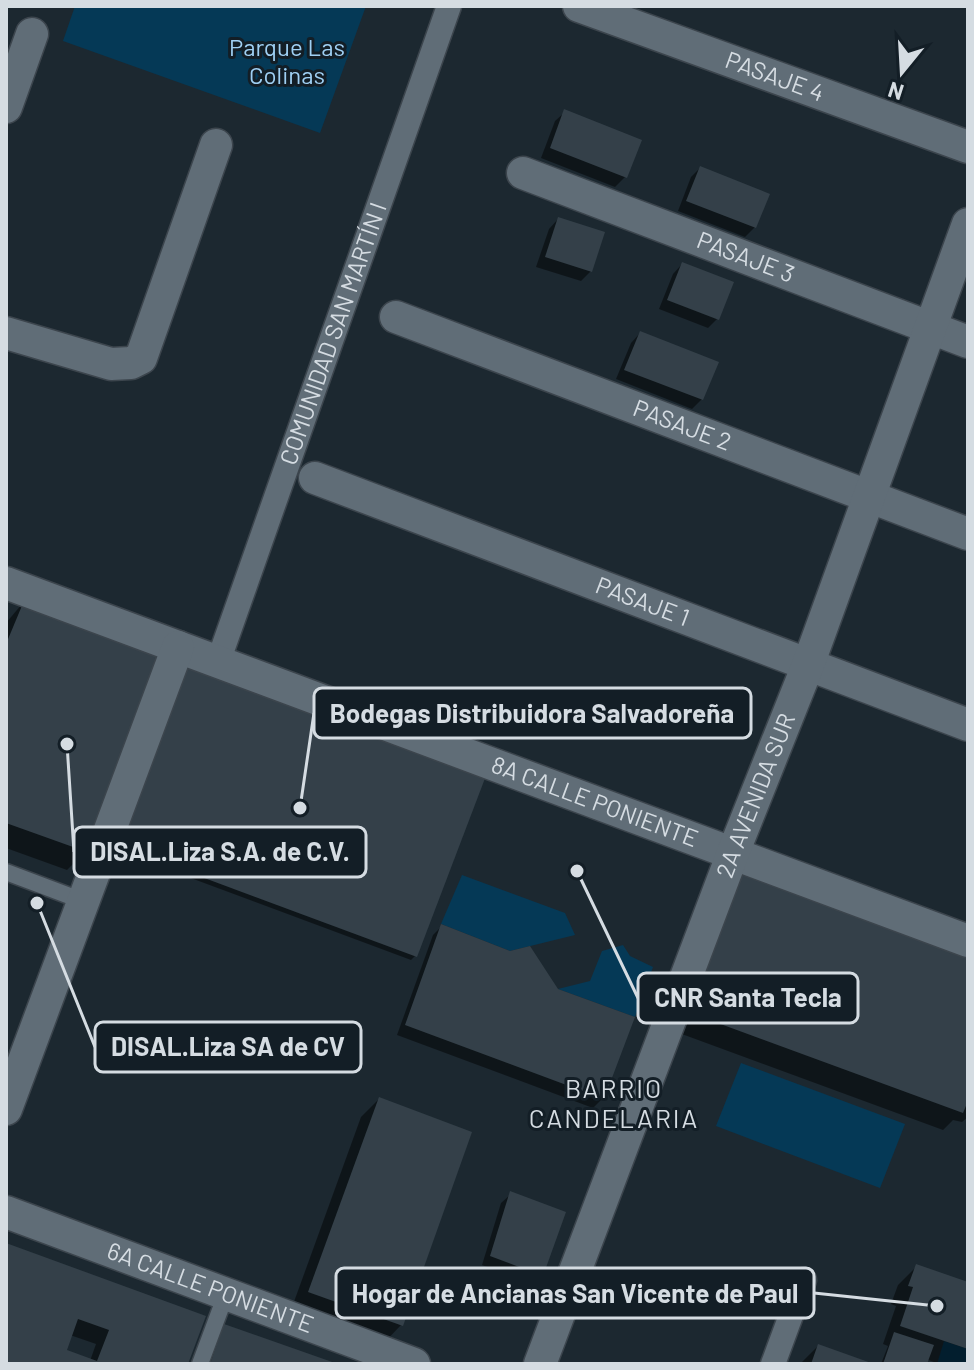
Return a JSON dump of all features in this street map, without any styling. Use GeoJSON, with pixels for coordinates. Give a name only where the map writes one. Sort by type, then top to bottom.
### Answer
{"type":"FeatureCollection","features":[{"type":"Feature","properties":{"kind":"street","name":"COMUNIDAD SAN MARTÍN I"},"geometry":{"type":"LineString","coordinates":[[218,662],[449,6]]}},
{"type":"Feature","properties":{"kind":"street","name":"PASAJE 4"},"geometry":{"type":"LineString","coordinates":[[579,6],[968,147]]}},
{"type":"Feature","properties":{"kind":"street"},"geometry":{"type":"LineString","coordinates":[[6,107],[32,34]]}},
{"type":"Feature","properties":{"kind":"street"},"geometry":{"type":"LineString","coordinates":[[6,333],[111,364],[131,363],[141,358],[216,145]]}},
{"type":"Feature","properties":{"kind":"street","name":"PASAJE 3"},"geometry":{"type":"LineString","coordinates":[[523,173],[968,342]]}},
{"type":"Feature","properties":{"kind":"street","name":"2A AVENIDA SUR"},"geometry":{"type":"LineString","coordinates":[[540,1364],[733,853],[808,665],[968,224]]}},
{"type":"Feature","properties":{"kind":"street","name":"PASAJE 2"},"geometry":{"type":"LineString","coordinates":[[396,317],[968,534]]}},
{"type":"Feature","properties":{"kind":"street","name":"PASAJE 1"},"geometry":{"type":"LineString","coordinates":[[315,478],[968,725]]}},
{"type":"Feature","properties":{"kind":"street","name":"8A CALLE PONIENTE"},"geometry":{"type":"LineString","coordinates":[[6,583],[968,941]]}},
{"type":"Feature","properties":{"kind":"street"},"geometry":{"type":"LineString","coordinates":[[6,1109],[178,647]]}},
{"type":"Feature","properties":{"kind":"street","name":"6A CALLE PONIENTE"},"geometry":{"type":"LineString","coordinates":[[6,1212],[414,1364]]}},
{"type":"Feature","properties":{"kind":"street"},"geometry":{"type":"LineString","coordinates":[[773,1364],[804,1280]]}},
{"type":"Feature","properties":{"kind":"lane"},"geometry":{"type":"LineString","coordinates":[[6,872],[83,901]]}},
{"type":"Feature","properties":{"kind":"lane"},"geometry":{"type":"LineString","coordinates":[[200,1364],[226,1294]]}},
{"type":"Feature","properties":{"kind":"green space","name":"Parque Las Colinas"},"geometry":{"type":"Polygon","coordinates":[[[75,6],[366,6],[320,133],[63,41],[75,6]]]}},
{"type":"Feature","properties":{"kind":"green space"},"geometry":{"type":"Polygon","coordinates":[[[462,875],[565,913],[575,935],[510,951],[441,924],[462,875]]]}},
{"type":"Feature","properties":{"kind":"green space"},"geometry":{"type":"Polygon","coordinates":[[[623,945],[630,956],[653,967],[635,1017],[558,989],[590,981],[602,951],[623,945]]]}},
{"type":"Feature","properties":{"kind":"green space"},"geometry":{"type":"Polygon","coordinates":[[[741,1063],[905,1124],[880,1188],[716,1126],[741,1063]]]}},
{"type":"Feature","properties":{"kind":"green space"},"geometry":{"type":"Polygon","coordinates":[[[944,1341],[968,1349],[968,1364],[937,1364],[944,1341]]]}},
{"type":"Feature","properties":{"kind":"building"},"geometry":{"type":"Polygon","coordinates":[[[564,109],[642,140],[627,178],[550,148],[564,109]]]}},
{"type":"Feature","properties":{"kind":"building"},"geometry":{"type":"Polygon","coordinates":[[[700,166],[770,194],[756,228],[686,201],[700,166]]]}},
{"type":"Feature","properties":{"kind":"building"},"geometry":{"type":"Polygon","coordinates":[[[558,217],[605,232],[592,272],[545,257],[558,217]]]}},
{"type":"Feature","properties":{"kind":"building"},"geometry":{"type":"Polygon","coordinates":[[[682,262],[734,282],[719,320],[667,300],[682,262]]]}},
{"type":"Feature","properties":{"kind":"building"},"geometry":{"type":"Polygon","coordinates":[[[640,331],[719,362],[703,400],[624,370],[640,331]]]}},
{"type":"Feature","properties":{"kind":"building"},"geometry":{"type":"Polygon","coordinates":[[[26,596],[157,645],[159,665],[87,852],[6,823],[6,644],[26,596]]]}},
{"type":"Feature","properties":{"kind":"building"},"geometry":{"type":"Polygon","coordinates":[[[204,665],[487,773],[417,957],[113,844],[179,667],[204,665]]]}},
{"type":"Feature","properties":{"kind":"building"},"geometry":{"type":"Polygon","coordinates":[[[732,863],[968,955],[968,1101],[963,1113],[677,1008],[732,863]]]}},
{"type":"Feature","properties":{"kind":"building"},"geometry":{"type":"Polygon","coordinates":[[[441,924],[510,951],[530,946],[558,989],[635,1017],[604,1099],[405,1025],[441,924]]]}},
{"type":"Feature","properties":{"kind":"building"},"geometry":{"type":"Polygon","coordinates":[[[379,1097],[472,1132],[403,1326],[308,1292],[379,1097]]]}},
{"type":"Feature","properties":{"kind":"building"},"geometry":{"type":"Polygon","coordinates":[[[510,1191],[566,1212],[543,1276],[490,1256],[510,1191]]]}},
{"type":"Feature","properties":{"kind":"building"},"geometry":{"type":"Polygon","coordinates":[[[6,1243],[206,1316],[188,1364],[6,1364],[6,1243]],[[78,1319],[67,1350],[97,1361],[109,1330],[78,1319]]]}},
{"type":"Feature","properties":{"kind":"building"},"geometry":{"type":"Polygon","coordinates":[[[916,1264],[968,1282],[968,1349],[900,1326],[913,1287],[908,1286],[916,1264]]]}},
{"type":"Feature","properties":{"kind":"building"},"geometry":{"type":"Polygon","coordinates":[[[224,1324],[335,1363],[210,1364],[224,1324]]]}},
{"type":"Feature","properties":{"kind":"building"},"geometry":{"type":"Polygon","coordinates":[[[894,1332],[934,1345],[927,1364],[883,1364],[894,1332]]]}},
{"type":"Feature","properties":{"kind":"building"},"geometry":{"type":"Polygon","coordinates":[[[818,1344],[874,1364],[811,1364],[818,1344]]]}},
{"type":"Feature","properties":{"kind":"place","name":"DISAL.Liza S.A. de C.V."},"geometry":{"type":"Point","coordinates":[67,744]}},
{"type":"Feature","properties":{"kind":"place","name":"Bodegas Distribuidora Salvadoreña"},"geometry":{"type":"Point","coordinates":[300,808]}},
{"type":"Feature","properties":{"kind":"place","name":"CNR Santa Tecla"},"geometry":{"type":"Point","coordinates":[577,871]}},
{"type":"Feature","properties":{"kind":"place","name":"DISAL.Liza SA de CV"},"geometry":{"type":"Point","coordinates":[37,903]}},
{"type":"Feature","properties":{"kind":"place","name":"Hogar de Ancianas San Vicente de Paul"},"geometry":{"type":"Point","coordinates":[937,1306]}},
{"type":"Feature","properties":{"kind":"district","name":"BARRIO CANDELARIA"},"geometry":{"type":"Point","coordinates":[614,1104]}}]}
